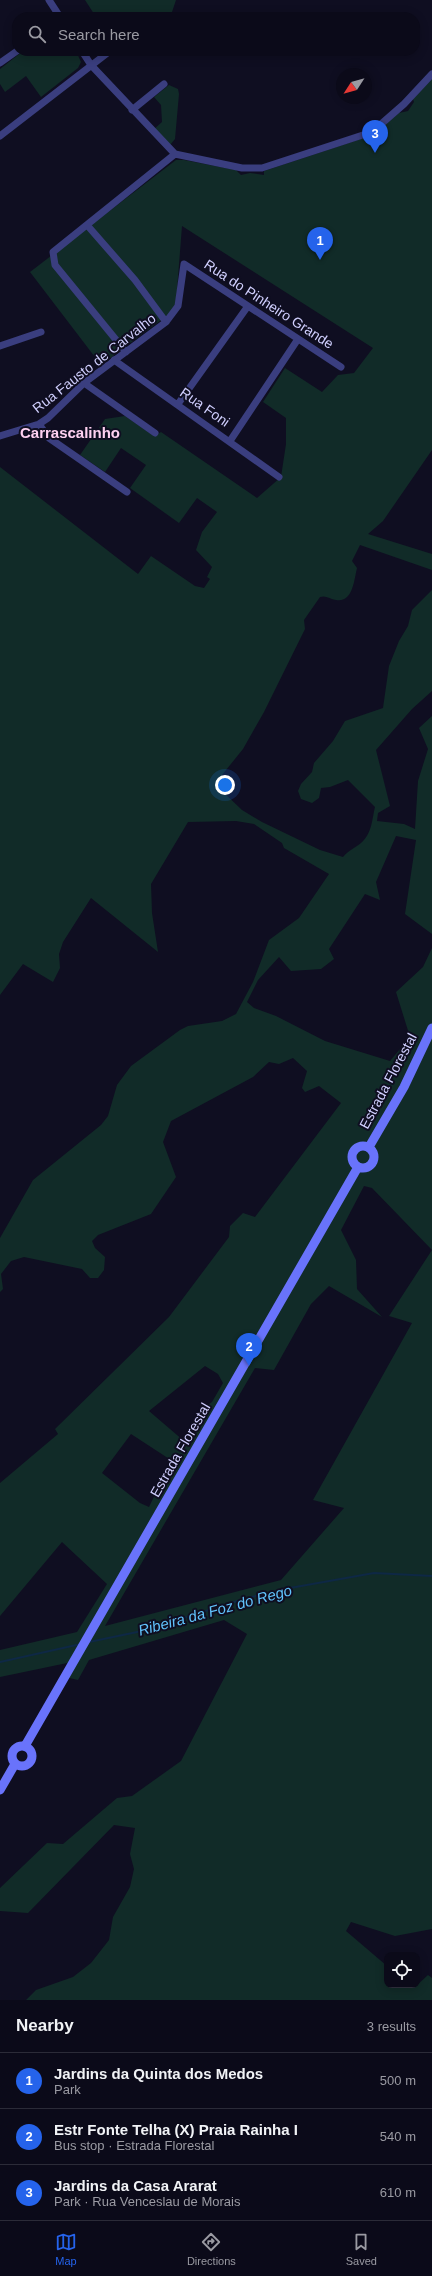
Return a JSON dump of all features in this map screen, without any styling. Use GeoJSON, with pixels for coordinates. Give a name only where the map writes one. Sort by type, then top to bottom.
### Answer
{"type":"FeatureCollection","features":[{"type":"Feature","properties":{"kind":"main road","name":"Estrada Florestal"},"geometry":{"type":"LineString","coordinates":[[369,1147],[404,1087],[432,1028]]}},
{"type":"Feature","properties":{"kind":"main road"},"geometry":{"type":"LineString","coordinates":[[362,1146],[369,1147],[373,1152],[374,1159],[371,1165],[362,1168],[358,1166],[353,1161],[352,1154],[356,1149],[362,1146]]}},
{"type":"Feature","properties":{"kind":"main road","name":"Estrada Florestal"},"geometry":{"type":"LineString","coordinates":[[25,1746],[358,1166]]}},
{"type":"Feature","properties":{"kind":"main road"},"geometry":{"type":"LineString","coordinates":[[25,1746],[31,1751],[32,1760],[25,1766],[15,1764],[12,1759],[12,1752],[16,1747],[25,1746]]}},
{"type":"Feature","properties":{"kind":"main road"},"geometry":{"type":"LineString","coordinates":[[0,1790],[15,1764]]}},
{"type":"Feature","properties":{"kind":"street"},"geometry":{"type":"LineString","coordinates":[[49,0],[57,12]]}},
{"type":"Feature","properties":{"kind":"street"},"geometry":{"type":"LineString","coordinates":[[0,64],[12,55]]}},
{"type":"Feature","properties":{"kind":"street"},"geometry":{"type":"LineString","coordinates":[[85,56],[91,65],[132,110],[175,154],[242,168],[262,168],[372,132],[404,104],[432,74]]}},
{"type":"Feature","properties":{"kind":"street"},"geometry":{"type":"LineString","coordinates":[[0,136],[103,56]]}},
{"type":"Feature","properties":{"kind":"street"},"geometry":{"type":"LineString","coordinates":[[132,110],[164,84]]}},
{"type":"Feature","properties":{"kind":"street"},"geometry":{"type":"LineString","coordinates":[[126,352],[55,265],[53,252],[175,154]]}},
{"type":"Feature","properties":{"kind":"street"},"geometry":{"type":"LineString","coordinates":[[87,225],[135,280],[166,322]]}},
{"type":"Feature","properties":{"kind":"street","name":"Rua Fausto de Carvalho"},"geometry":{"type":"LineString","coordinates":[[0,436],[39,424],[58,410],[84,384],[166,322],[178,306],[184,264]]}},
{"type":"Feature","properties":{"kind":"street","name":"Rua do Pinheiro Grande"},"geometry":{"type":"LineString","coordinates":[[184,264],[341,367]]}},
{"type":"Feature","properties":{"kind":"street"},"geometry":{"type":"LineString","coordinates":[[178,404],[248,306]]}},
{"type":"Feature","properties":{"kind":"street"},"geometry":{"type":"LineString","coordinates":[[0,346],[41,332]]}},
{"type":"Feature","properties":{"kind":"street"},"geometry":{"type":"LineString","coordinates":[[230,441],[298,339]]}},
{"type":"Feature","properties":{"kind":"street","name":"Rua Foni"},"geometry":{"type":"LineString","coordinates":[[114,360],[279,477]]}},
{"type":"Feature","properties":{"kind":"street"},"geometry":{"type":"LineString","coordinates":[[84,384],[155,433]]}},
{"type":"Feature","properties":{"kind":"street"},"geometry":{"type":"LineString","coordinates":[[39,424],[49,438],[127,492]]}},
{"type":"Feature","properties":{"kind":"green space"},"geometry":{"type":"Polygon","coordinates":[[[85,0],[176,0],[172,12],[93,12],[85,0]]]}},
{"type":"Feature","properties":{"kind":"green space"},"geometry":{"type":"Polygon","coordinates":[[[17,56],[78,56],[81,62],[78,68],[41,97],[26,76],[5,92],[0,84],[0,69],[17,56]]]}},
{"type":"Feature","properties":{"kind":"green space"},"geometry":{"type":"Polygon","coordinates":[[[432,79],[432,450],[383,521],[368,534],[432,554],[432,570],[360,545],[352,561],[357,568],[352,590],[346,598],[342,600],[336,600],[324,596],[320,597],[304,620],[305,629],[264,712],[243,749],[222,775],[220,789],[242,810],[262,822],[320,850],[343,857],[361,843],[369,831],[375,807],[348,780],[330,787],[321,788],[319,798],[312,803],[301,799],[298,791],[301,784],[312,772],[314,763],[333,741],[345,721],[383,708],[389,666],[399,641],[408,626],[412,610],[432,590],[432,691],[412,709],[376,750],[390,806],[378,813],[377,821],[404,824],[415,829],[418,781],[428,749],[419,728],[432,716],[432,934],[405,914],[416,840],[396,836],[376,882],[380,900],[365,894],[329,949],[334,959],[321,969],[291,971],[279,957],[258,980],[247,1002],[254,1008],[276,1016],[325,1041],[390,1061],[410,1037],[396,992],[423,967],[432,948],[432,1250],[432,1929],[395,1936],[351,1922],[346,1931],[384,1963],[384,1988],[420,1988],[420,1982],[428,1975],[432,1978],[432,2000],[26,2000],[36,1990],[73,1977],[91,1963],[109,1940],[113,1917],[130,1887],[134,1869],[130,1854],[135,1828],[114,1825],[28,1913],[0,1911],[0,1888],[47,1843],[63,1844],[117,1798],[132,1796],[181,1761],[247,1634],[224,1620],[89,1660],[78,1680],[65,1677],[72,1662],[0,1677],[0,1650],[77,1632],[107,1584],[62,1542],[0,1616],[0,1483],[58,1434],[55,1429],[169,1317],[229,1237],[230,1226],[243,1213],[255,1217],[341,1103],[319,1086],[305,1092],[302,1088],[307,1071],[293,1058],[279,1064],[269,1062],[253,1077],[171,1121],[163,1142],[176,1177],[151,1214],[98,1235],[92,1241],[95,1248],[105,1257],[104,1270],[98,1278],[90,1278],[82,1269],[24,1257],[11,1261],[1,1274],[3,1289],[0,1292],[0,1238],[33,1180],[101,1125],[108,1116],[117,1085],[131,1066],[180,1030],[188,1026],[222,1021],[236,1014],[253,982],[269,940],[299,918],[329,874],[284,848],[282,843],[254,824],[236,821],[188,822],[151,884],[152,913],[158,952],[91,898],[63,942],[59,954],[60,968],[53,982],[23,964],[0,995],[0,467],[138,574],[151,556],[195,586],[204,588],[210,579],[207,577],[212,567],[196,550],[202,532],[217,512],[197,498],[179,523],[130,488],[146,465],[121,448],[105,472],[80,455],[105,419],[125,416],[154,436],[161,432],[257,498],[281,477],[286,444],[286,418],[263,402],[285,368],[322,392],[338,375],[354,373],[373,348],[182,226],[176,303],[172,312],[101,365],[30,272],[176,160],[184,160],[236,170],[241,175],[250,173],[264,175],[264,171],[373,135],[399,113],[408,111],[414,102],[413,99],[432,79]],[[364,1186],[341,1230],[356,1260],[357,1289],[382,1317],[329,1286],[311,1304],[274,1370],[255,1368],[105,1626],[281,1580],[344,1508],[313,1500],[412,1323],[389,1316],[432,1250],[372,1188],[364,1186]],[[205,1366],[149,1411],[184,1441],[205,1407],[212,1402],[223,1383],[218,1374],[205,1366]],[[131,1434],[102,1473],[140,1503],[149,1507],[161,1482],[169,1480],[177,1464],[131,1434]]]}},
{"type":"Feature","properties":{"kind":"green space"},"geometry":{"type":"Polygon","coordinates":[[[169,85],[178,89],[179,94],[175,139],[170,145],[153,130],[162,122],[161,105],[154,97],[169,85]]]}},
{"type":"Feature","properties":{"kind":"waterway","name":"Ribeira da Foz do Rego"},"geometry":{"type":"LineString","coordinates":[[89,1642],[142,1631],[247,1598],[290,1588],[374,1573],[432,1576]]}},
{"type":"Feature","properties":{"kind":"waterway","name":"Ribeira da Foz do Rego"},"geometry":{"type":"LineString","coordinates":[[0,1662],[81,1644]]}},
{"type":"Feature","properties":{"kind":"place","name":"Jardins da Casa Ararat"},"geometry":{"type":"Point","coordinates":[375,153]}},
{"type":"Feature","properties":{"kind":"place","name":"Jardins da Quinta dos Medos"},"geometry":{"type":"Point","coordinates":[320,260]}},
{"type":"Feature","properties":{"kind":"place","name":"Estr Fonte Telha (X) Praia Rainha I"},"geometry":{"type":"Point","coordinates":[249,1366]}},
{"type":"Feature","properties":{"kind":"district","name":"Carrascalinho"},"geometry":{"type":"Point","coordinates":[70,432]}}]}
